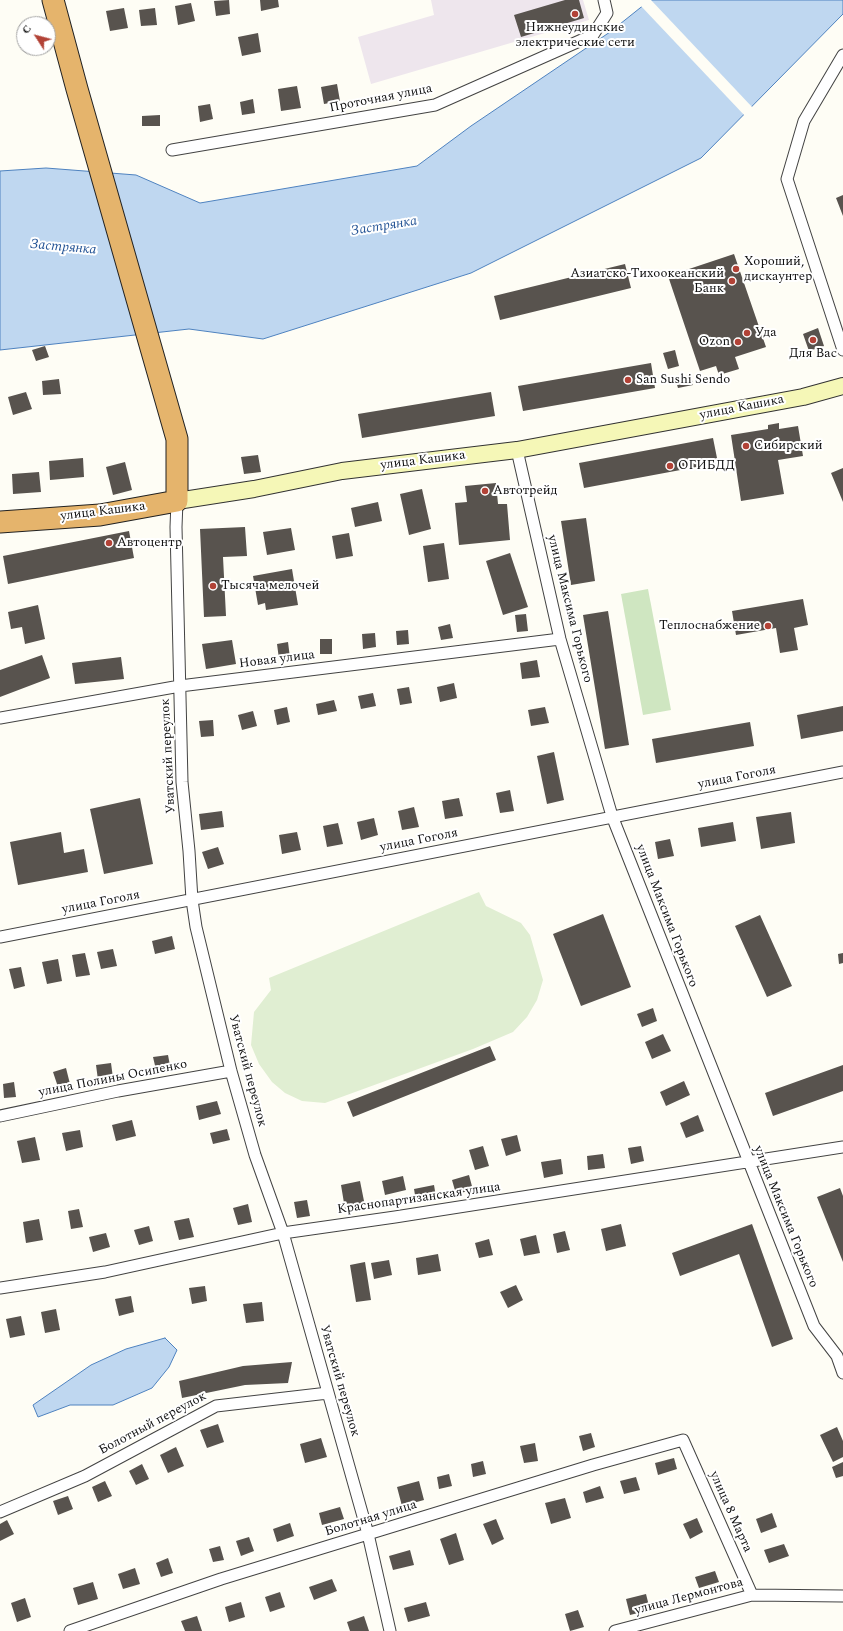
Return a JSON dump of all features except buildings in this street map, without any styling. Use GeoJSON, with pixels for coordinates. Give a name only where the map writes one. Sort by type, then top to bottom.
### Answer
{"type":"FeatureCollection","features":[{"type":"Feature","properties":{"kind":"highway"},"geometry":{"type":"LineString","coordinates":[[53,0],[177,439],[177,501]]}},
{"type":"Feature","properties":{"kind":"highway","name":"улица Кашика"},"geometry":{"type":"LineString","coordinates":[[0,522],[100,515],[177,501]]}},
{"type":"Feature","properties":{"kind":"street","name":"Проточная улица"},"geometry":{"type":"LineString","coordinates":[[172,150],[435,105],[592,35],[607,13],[604,0]]}},
{"type":"Feature","properties":{"kind":"street"},"geometry":{"type":"LineString","coordinates":[[843,55],[804,121],[787,179],[843,350]]}},
{"type":"Feature","properties":{"kind":"street","name":"улица Кашика"},"geometry":{"type":"LineString","coordinates":[[177,501],[254,489],[342,471],[517,450],[803,397],[843,386]]}},
{"type":"Feature","properties":{"kind":"street","name":"улица Максима Горького"},"geometry":{"type":"LineString","coordinates":[[517,450],[560,639],[612,816],[748,1163],[814,1326],[837,1356],[843,1373]]}},
{"type":"Feature","properties":{"kind":"street","name":"Уватский переулок"},"geometry":{"type":"LineString","coordinates":[[177,501],[176,527],[182,782],[192,900],[196,927],[231,1071],[255,1155],[282,1233],[368,1534],[390,1631]]}},
{"type":"Feature","properties":{"kind":"street","name":"Новая улица"},"geometry":{"type":"LineString","coordinates":[[0,718],[180,686],[560,639]]}},
{"type":"Feature","properties":{"kind":"street","name":"улица Гоголя"},"geometry":{"type":"LineString","coordinates":[[0,937],[843,772]]}},
{"type":"Feature","properties":{"kind":"street","name":"улица Полины Осипенко"},"geometry":{"type":"LineString","coordinates":[[0,1116],[118,1091],[231,1071]]}},
{"type":"Feature","properties":{"kind":"street","name":"Краснопартизанская улица"},"geometry":{"type":"LineString","coordinates":[[0,1288],[105,1272],[282,1233],[748,1163],[843,1147]]}},
{"type":"Feature","properties":{"kind":"street","name":"Болотный переулок"},"geometry":{"type":"LineString","coordinates":[[0,1512],[85,1476],[216,1406],[328,1393]]}},
{"type":"Feature","properties":{"kind":"street","name":"Болотная улица"},"geometry":{"type":"LineString","coordinates":[[70,1631],[221,1579],[593,1465],[683,1440]]}},
{"type":"Feature","properties":{"kind":"street","name":"улица 8 Марта"},"geometry":{"type":"LineString","coordinates":[[683,1440],[752,1595]]}},
{"type":"Feature","properties":{"kind":"street","name":"улица Лермонтова"},"geometry":{"type":"LineString","coordinates":[[615,1631],[752,1595],[843,1596]]}},
{"type":"Feature","properties":{"kind":"shaded area"},"geometry":{"type":"Polygon","coordinates":[[[431,0],[583,0],[589,20],[371,84],[358,37],[434,15],[431,0]]]}},
{"type":"Feature","properties":{"kind":"green space"},"geometry":{"type":"Polygon","coordinates":[[[648,589],[671,710],[643,715],[621,594],[648,589]]]}},
{"type":"Feature","properties":{"kind":"green space"},"geometry":{"type":"Polygon","coordinates":[[[479,892],[486,906],[521,923],[530,935],[543,980],[537,1000],[527,1017],[513,1032],[473,1049],[325,1103],[302,1101],[285,1093],[272,1082],[259,1064],[251,1045],[254,1012],[271,990],[269,978],[479,892]]]}},
{"type":"Feature","properties":{"kind":"water","name":"Застрянка"},"geometry":{"type":"Polygon","coordinates":[[[650,0],[843,0],[843,14],[701,158],[471,273],[263,339],[189,329],[0,350],[0,171],[46,168],[136,175],[200,203],[417,166],[471,126],[610,32],[650,0]]]}},
{"type":"Feature","properties":{"kind":"water"},"geometry":{"type":"Polygon","coordinates":[[[165,1338],[177,1350],[169,1367],[152,1388],[113,1405],[70,1405],[38,1417],[33,1405],[91,1365],[126,1349],[165,1338]]]}},
{"type":"Feature","properties":{"kind":"pier"},"geometry":{"type":"Polygon","coordinates":[[[646,0],[651,0],[753,108],[745,116],[640,5],[646,0]]]}},
{"type":"Feature","properties":{"kind":"place","name":"Нижнеудинские электрические сети"},"geometry":{"type":"Point","coordinates":[575,14]}},
{"type":"Feature","properties":{"kind":"place","name":"Хороший, дискаунтер"},"geometry":{"type":"Point","coordinates":[736,269]}},
{"type":"Feature","properties":{"kind":"place","name":"Азиатско-Тихоокеанский Банк"},"geometry":{"type":"Point","coordinates":[732,281]}},
{"type":"Feature","properties":{"kind":"place","name":"Уда"},"geometry":{"type":"Point","coordinates":[747,333]}},
{"type":"Feature","properties":{"kind":"place","name":"Для Вас"},"geometry":{"type":"Point","coordinates":[813,340]}},
{"type":"Feature","properties":{"kind":"place","name":"Ozon"},"geometry":{"type":"Point","coordinates":[738,342]}},
{"type":"Feature","properties":{"kind":"place","name":"San Sushi Sendo"},"geometry":{"type":"Point","coordinates":[628,380]}},
{"type":"Feature","properties":{"kind":"place","name":"Сибирский"},"geometry":{"type":"Point","coordinates":[746,446]}},
{"type":"Feature","properties":{"kind":"place","name":"ОГИБДД"},"geometry":{"type":"Point","coordinates":[670,466]}},
{"type":"Feature","properties":{"kind":"place","name":"Автотрейд"},"geometry":{"type":"Point","coordinates":[485,491]}},
{"type":"Feature","properties":{"kind":"place","name":"Автоцентр"},"geometry":{"type":"Point","coordinates":[109,543]}},
{"type":"Feature","properties":{"kind":"place","name":"Тысяча мелочей"},"geometry":{"type":"Point","coordinates":[213,586]}},
{"type":"Feature","properties":{"kind":"place","name":"Теплоснабжение"},"geometry":{"type":"Point","coordinates":[768,626]}}]}
